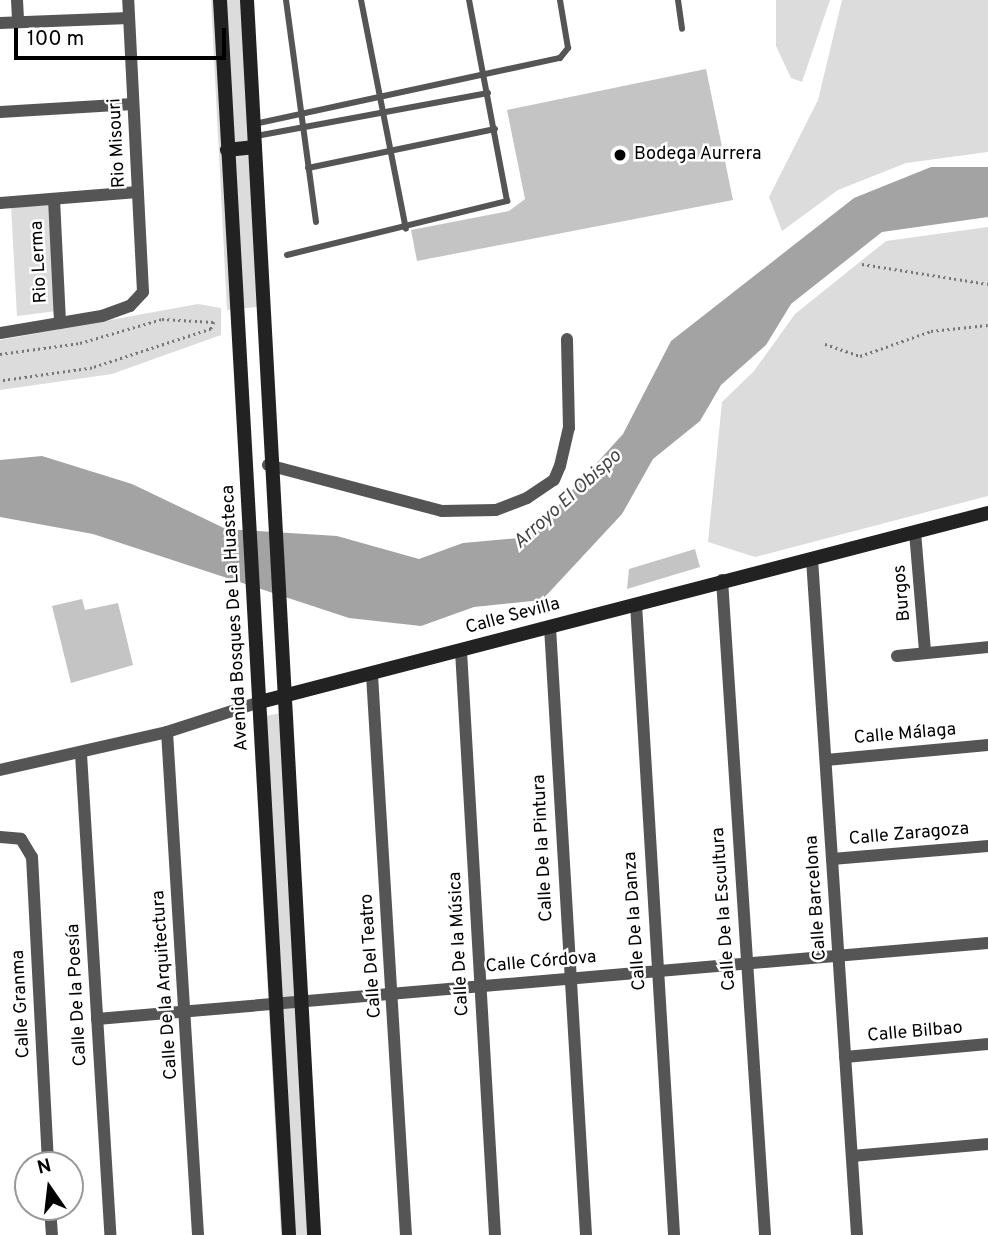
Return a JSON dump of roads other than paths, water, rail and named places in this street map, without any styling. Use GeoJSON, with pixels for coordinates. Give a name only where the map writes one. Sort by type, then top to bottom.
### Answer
{"type":"FeatureCollection","features":[{"type":"Feature","properties":{"kind":"street"},"geometry":{"type":"LineString","coordinates":[[17,0],[18,22]]}},
{"type":"Feature","properties":{"kind":"street","name":"Rio Misouri"},"geometry":{"type":"LineString","coordinates":[[60,323],[130,306],[143,284],[128,0]]}},
{"type":"Feature","properties":{"kind":"street","name":"Avenida Bosques De La Huasteca"},"geometry":{"type":"LineString","coordinates":[[220,0],[289,1235]]}},
{"type":"Feature","properties":{"kind":"street"},"geometry":{"type":"LineString","coordinates":[[247,0],[275,613],[283,697],[314,1235]]}},
{"type":"Feature","properties":{"kind":"street"},"geometry":{"type":"LineString","coordinates":[[0,23],[129,18]]}},
{"type":"Feature","properties":{"kind":"street"},"geometry":{"type":"LineString","coordinates":[[0,112],[133,104]]}},
{"type":"Feature","properties":{"kind":"street"},"geometry":{"type":"LineString","coordinates":[[227,150],[254,136]]}},
{"type":"Feature","properties":{"kind":"street"},"geometry":{"type":"LineString","coordinates":[[0,203],[138,192]]}},
{"type":"Feature","properties":{"kind":"street","name":"Rio Lerma"},"geometry":{"type":"LineString","coordinates":[[54,200],[60,323]]}},
{"type":"Feature","properties":{"kind":"street"},"geometry":{"type":"LineString","coordinates":[[0,333],[60,323]]}},
{"type":"Feature","properties":{"kind":"street"},"geometry":{"type":"LineString","coordinates":[[246,453],[268,466],[442,511],[496,510],[527,498],[554,480],[560,466],[569,428],[567,339]]}},
{"type":"Feature","properties":{"kind":"street","name":"Calle Sevilla"},"geometry":{"type":"LineString","coordinates":[[0,770],[81,754],[167,732],[260,702],[988,513]]}},
{"type":"Feature","properties":{"kind":"street","name":"Burgos"},"geometry":{"type":"LineString","coordinates":[[915,532],[925,651]]}},
{"type":"Feature","properties":{"kind":"street","name":"Calle Barcelona"},"geometry":{"type":"LineString","coordinates":[[812,559],[856,1235]]}},
{"type":"Feature","properties":{"kind":"street","name":"Calle De la Escultura"},"geometry":{"type":"LineString","coordinates":[[722,580],[765,1235]]}},
{"type":"Feature","properties":{"kind":"street","name":"Calle De la Danza"},"geometry":{"type":"LineString","coordinates":[[636,604],[674,1235]]}},
{"type":"Feature","properties":{"kind":"street","name":"Calle De la Pintura"},"geometry":{"type":"LineString","coordinates":[[550,626],[586,1235]]}},
{"type":"Feature","properties":{"kind":"street"},"geometry":{"type":"LineString","coordinates":[[901,654],[988,647]]}},
{"type":"Feature","properties":{"kind":"street","name":"Calle De la Música"},"geometry":{"type":"LineString","coordinates":[[461,650],[495,1235]]}},
{"type":"Feature","properties":{"kind":"street","name":"Calle Del Teatro"},"geometry":{"type":"LineString","coordinates":[[372,674],[406,1235]]}},
{"type":"Feature","properties":{"kind":"street","name":"Calle De la Arquitectura"},"geometry":{"type":"LineString","coordinates":[[167,732],[198,1235]]}},
{"type":"Feature","properties":{"kind":"street","name":"Calle Málaga"},"geometry":{"type":"LineString","coordinates":[[826,760],[988,745]]}},
{"type":"Feature","properties":{"kind":"street","name":"Calle De la Poesía"},"geometry":{"type":"LineString","coordinates":[[81,754],[110,1235]]}},
{"type":"Feature","properties":{"kind":"street","name":"Calle Granma"},"geometry":{"type":"LineString","coordinates":[[0,837],[28,843],[47,1151]]}},
{"type":"Feature","properties":{"kind":"street","name":"Calle Zaragoza"},"geometry":{"type":"LineString","coordinates":[[832,859],[988,846]]}},
{"type":"Feature","properties":{"kind":"street","name":"Calle Córdova"},"geometry":{"type":"LineString","coordinates":[[97,1018],[988,943]]}},
{"type":"Feature","properties":{"kind":"street","name":"Calle Bilbao"},"geometry":{"type":"LineString","coordinates":[[845,1057],[988,1044]]}},
{"type":"Feature","properties":{"kind":"street"},"geometry":{"type":"LineString","coordinates":[[852,1156],[988,1144]]}},
{"type":"Feature","properties":{"kind":"lane"},"geometry":{"type":"LineString","coordinates":[[286,0],[301,127],[316,222]]}},
{"type":"Feature","properties":{"kind":"lane"},"geometry":{"type":"LineString","coordinates":[[361,0],[406,229]]}},
{"type":"Feature","properties":{"kind":"lane"},"geometry":{"type":"LineString","coordinates":[[287,255],[504,204],[495,129],[469,0]]}},
{"type":"Feature","properties":{"kind":"lane"},"geometry":{"type":"LineString","coordinates":[[254,136],[300,114],[485,76],[565,54],[560,0]]}},
{"type":"Feature","properties":{"kind":"lane"},"geometry":{"type":"LineString","coordinates":[[678,0],[682,29]]}},
{"type":"Feature","properties":{"kind":"lane"},"geometry":{"type":"LineString","coordinates":[[254,136],[488,93]]}},
{"type":"Feature","properties":{"kind":"lane"},"geometry":{"type":"LineString","coordinates":[[307,168],[495,129]]}},
{"type":"Feature","properties":{"kind":"water","name":"Arroyo El Obispo"},"geometry":{"type":"Polygon","coordinates":[[[931,167],[988,167],[988,217],[882,232],[791,304],[766,345],[721,385],[700,421],[653,459],[622,514],[542,600],[474,607],[421,626],[349,618],[93,534],[0,517],[0,460],[42,456],[132,484],[226,529],[337,536],[419,559],[463,543],[530,537],[623,434],[671,341],[854,198],[931,167]]]}},
{"type":"Feature","properties":{"kind":"place","name":"Bodega Aurrera"},"geometry":{"type":"Point","coordinates":[620,155]}}]}
